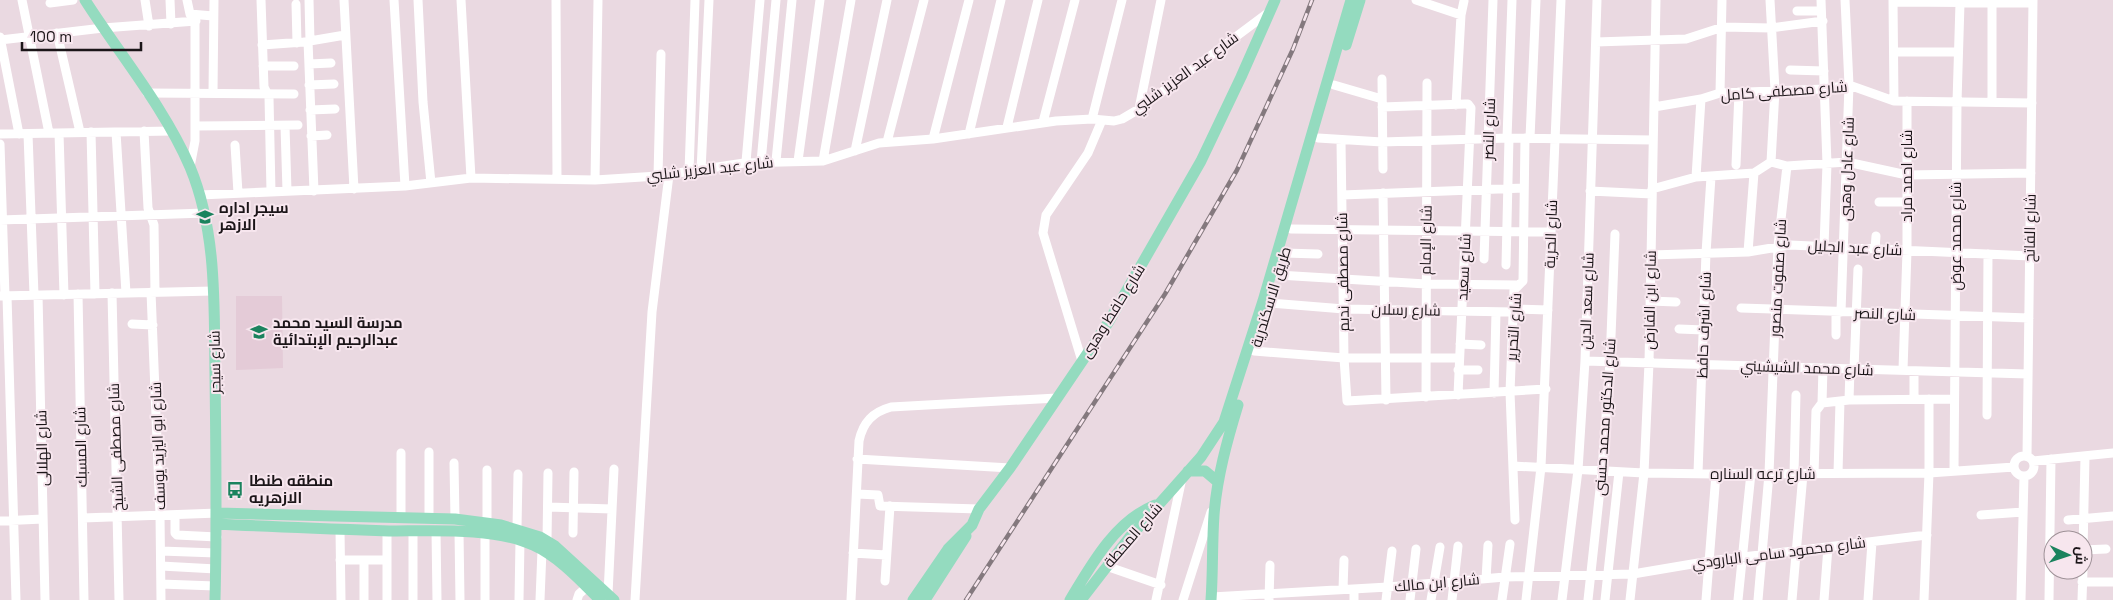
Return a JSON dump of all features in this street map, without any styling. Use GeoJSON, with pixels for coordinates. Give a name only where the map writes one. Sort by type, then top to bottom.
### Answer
{"type":"FeatureCollection","features":[{"type":"Feature","properties":{"kind":"main road","name":"شارع سيجر"},"geometry":{"type":"LineString","coordinates":[[85,0],[172,131],[190,167],[205,213],[213,291],[218,519],[215,600]]}},
{"type":"Feature","properties":{"kind":"main road","name":"طريق الاسكندرية"},"geometry":{"type":"LineString","coordinates":[[1185,474],[1213,440],[1229,409],[1351,0]]}},
{"type":"Feature","properties":{"kind":"main road","name":"طريق الاسكندرية"},"geometry":{"type":"LineString","coordinates":[[1212,598],[1215,500],[1226,442],[1270,303],[1360,0]]}},
{"type":"Feature","properties":{"kind":"main road","name":"شارع حافظ وهبى"},"geometry":{"type":"LineString","coordinates":[[913,600],[948,549],[972,525],[979,509],[1010,468],[1113,315],[1192,177],[1241,77],[1273,5]]}},
{"type":"Feature","properties":{"kind":"main road"},"geometry":{"type":"LineString","coordinates":[[1185,474],[1205,471],[1218,482]]}},
{"type":"Feature","properties":{"kind":"main road","name":"شارع المحطة"},"geometry":{"type":"LineString","coordinates":[[1081,600],[1106,566],[1185,474]]}},
{"type":"Feature","properties":{"kind":"main road"},"geometry":{"type":"LineString","coordinates":[[1070,600],[1098,555],[1124,525],[1150,507],[1161,502]]}},
{"type":"Feature","properties":{"kind":"main road"},"geometry":{"type":"LineString","coordinates":[[368,530],[369,517]]}},
{"type":"Feature","properties":{"kind":"main road"},"geometry":{"type":"LineString","coordinates":[[218,519],[369,517],[455,519],[544,546],[587,587],[607,598]]}},
{"type":"Feature","properties":{"kind":"main road"},"geometry":{"type":"LineString","coordinates":[[218,519],[340,530],[459,532],[486,528],[517,528],[544,546],[607,598]]}},
{"type":"Feature","properties":{"kind":"main road"},"geometry":{"type":"LineString","coordinates":[[925,600],[960,548],[972,525]]}},
{"type":"Feature","properties":{"kind":"street"},"geometry":{"type":"LineString","coordinates":[[22,0],[49,133]]}},
{"type":"Feature","properties":{"kind":"street"},"geometry":{"type":"LineString","coordinates":[[50,2],[73,0]]}},
{"type":"Feature","properties":{"kind":"street"},"geometry":{"type":"LineString","coordinates":[[146,0],[150,26]]}},
{"type":"Feature","properties":{"kind":"street"},"geometry":{"type":"LineString","coordinates":[[170,0],[171,24]]}},
{"type":"Feature","properties":{"kind":"street"},"geometry":{"type":"LineString","coordinates":[[187,0],[189,14],[196,18]]}},
{"type":"Feature","properties":{"kind":"street"},"geometry":{"type":"LineString","coordinates":[[213,93],[214,0]]}},
{"type":"Feature","properties":{"kind":"street"},"geometry":{"type":"LineString","coordinates":[[261,0],[271,192]]}},
{"type":"Feature","properties":{"kind":"street"},"geometry":{"type":"LineString","coordinates":[[309,0],[308,64],[314,191]]}},
{"type":"Feature","properties":{"kind":"street"},"geometry":{"type":"LineString","coordinates":[[344,0],[354,189]]}},
{"type":"Feature","properties":{"kind":"street"},"geometry":{"type":"LineString","coordinates":[[394,0],[405,186]]}},
{"type":"Feature","properties":{"kind":"street"},"geometry":{"type":"LineString","coordinates":[[418,0],[431,183]]}},
{"type":"Feature","properties":{"kind":"street"},"geometry":{"type":"LineString","coordinates":[[461,0],[471,178]]}},
{"type":"Feature","properties":{"kind":"street"},"geometry":{"type":"LineString","coordinates":[[556,0],[557,179]]}},
{"type":"Feature","properties":{"kind":"street"},"geometry":{"type":"LineString","coordinates":[[595,180],[598,0]]}},
{"type":"Feature","properties":{"kind":"street"},"geometry":{"type":"LineString","coordinates":[[688,172],[695,0]]}},
{"type":"Feature","properties":{"kind":"street"},"geometry":{"type":"LineString","coordinates":[[701,170],[710,0]]}},
{"type":"Feature","properties":{"kind":"street"},"geometry":{"type":"LineString","coordinates":[[746,162],[760,0]]}},
{"type":"Feature","properties":{"kind":"street"},"geometry":{"type":"LineString","coordinates":[[761,162],[776,0]]}},
{"type":"Feature","properties":{"kind":"street"},"geometry":{"type":"LineString","coordinates":[[776,161],[792,0]]}},
{"type":"Feature","properties":{"kind":"street"},"geometry":{"type":"LineString","coordinates":[[798,162],[820,0]]}},
{"type":"Feature","properties":{"kind":"street"},"geometry":{"type":"LineString","coordinates":[[823,161],[852,0]]}},
{"type":"Feature","properties":{"kind":"street"},"geometry":{"type":"LineString","coordinates":[[855,151],[887,0]]}},
{"type":"Feature","properties":{"kind":"street"},"geometry":{"type":"LineString","coordinates":[[887,142],[924,0]]}},
{"type":"Feature","properties":{"kind":"street"},"geometry":{"type":"LineString","coordinates":[[933,139],[969,0]]}},
{"type":"Feature","properties":{"kind":"street"},"geometry":{"type":"LineString","coordinates":[[969,134],[1001,0]]}},
{"type":"Feature","properties":{"kind":"street"},"geometry":{"type":"LineString","coordinates":[[1007,127],[1038,0]]}},
{"type":"Feature","properties":{"kind":"street"},"geometry":{"type":"LineString","coordinates":[[1043,122],[1075,0]]}},
{"type":"Feature","properties":{"kind":"street"},"geometry":{"type":"LineString","coordinates":[[1092,119],[1122,0]]}},
{"type":"Feature","properties":{"kind":"street"},"geometry":{"type":"LineString","coordinates":[[1139,109],[1161,0]]}},
{"type":"Feature","properties":{"kind":"street"},"geometry":{"type":"LineString","coordinates":[[1416,0],[1461,15]]}},
{"type":"Feature","properties":{"kind":"street","name":"شارع النصر"},"geometry":{"type":"LineString","coordinates":[[1484,259],[1494,0]]}},
{"type":"Feature","properties":{"kind":"street"},"geometry":{"type":"LineString","coordinates":[[1506,265],[1512,0]]}},
{"type":"Feature","properties":{"kind":"street","name":"شارع التحرير"},"geometry":{"type":"LineString","coordinates":[[1514,520],[1510,392],[1513,311],[1514,290],[1523,281],[1524,188],[1536,0]]}},
{"type":"Feature","properties":{"kind":"street","name":"شارع الحرية"},"geometry":{"type":"LineString","coordinates":[[1526,600],[1541,467],[1546,389],[1554,137],[1561,0]]}},
{"type":"Feature","properties":{"kind":"street","name":"شارع سعد الدين"},"geometry":{"type":"LineString","coordinates":[[1562,600],[1578,470],[1585,361],[1597,0]]}},
{"type":"Feature","properties":{"kind":"street","name":"شارع ابن الفارض"},"geometry":{"type":"LineString","coordinates":[[1630,600],[1644,473],[1649,363],[1656,0]]}},
{"type":"Feature","properties":{"kind":"street"},"geometry":{"type":"LineString","coordinates":[[1720,93],[1723,27],[1722,0]]}},
{"type":"Feature","properties":{"kind":"street"},"geometry":{"type":"LineString","coordinates":[[1770,0],[1775,90],[1771,162]]}},
{"type":"Feature","properties":{"kind":"street"},"geometry":{"type":"LineString","coordinates":[[1821,0],[1820,11],[1823,21],[1826,89],[1827,164],[1824,246]]}},
{"type":"Feature","properties":{"kind":"street","name":"شارع عادل وهبى"},"geometry":{"type":"LineString","coordinates":[[1836,335],[1845,246],[1848,162],[1849,85],[1845,0]]}},
{"type":"Feature","properties":{"kind":"street"},"geometry":{"type":"LineString","coordinates":[[1334,86],[1382,103],[1427,106],[1456,105],[1461,15],[1464,1]]}},
{"type":"Feature","properties":{"kind":"street"},"geometry":{"type":"LineString","coordinates":[[1894,101],[1893,1],[2033,2]]}},
{"type":"Feature","properties":{"kind":"street"},"geometry":{"type":"LineString","coordinates":[[1992,1],[1992,102]]}},
{"type":"Feature","properties":{"kind":"street","name":"شارع محمد عوض"},"geometry":{"type":"LineString","coordinates":[[1954,470],[1953,399],[1960,2]]}},
{"type":"Feature","properties":{"kind":"street","name":"شارع الفاتح"},"geometry":{"type":"LineString","coordinates":[[2030,458],[2028,374],[2033,2]]}},
{"type":"Feature","properties":{"kind":"street"},"geometry":{"type":"LineString","coordinates":[[296,4],[297,42]]}},
{"type":"Feature","properties":{"kind":"street","name":"شارع عبد العزيز شلبي"},"geometry":{"type":"LineString","coordinates":[[200,195],[405,186],[471,178],[595,180],[658,176],[746,162],[823,161],[873,144],[933,139],[1043,122],[1092,119],[1114,121],[1122,119],[1139,109],[1273,5]]}},
{"type":"Feature","properties":{"kind":"street"},"geometry":{"type":"LineString","coordinates":[[1797,11],[1820,11]]}},
{"type":"Feature","properties":{"kind":"street"},"geometry":{"type":"LineString","coordinates":[[0,39],[103,28],[171,24],[213,16]]}},
{"type":"Feature","properties":{"kind":"street"},"geometry":{"type":"LineString","coordinates":[[190,167],[196,141],[196,18]]}},
{"type":"Feature","properties":{"kind":"street"},"geometry":{"type":"LineString","coordinates":[[1596,42],[1686,39],[1723,27],[1771,28],[1823,21]]}},
{"type":"Feature","properties":{"kind":"street"},"geometry":{"type":"LineString","coordinates":[[57,33],[80,132]]}},
{"type":"Feature","properties":{"kind":"street"},"geometry":{"type":"LineString","coordinates":[[262,45],[309,41],[345,35]]}},
{"type":"Feature","properties":{"kind":"street","name":"شارع الهلالى"},"geometry":{"type":"LineString","coordinates":[[0,39],[23,134],[31,219],[36,295],[45,600]]}},
{"type":"Feature","properties":{"kind":"street"},"geometry":{"type":"LineString","coordinates":[[196,50],[213,50]]}},
{"type":"Feature","properties":{"kind":"street"},"geometry":{"type":"LineString","coordinates":[[1894,52],[1958,52]]}},
{"type":"Feature","properties":{"kind":"street"},"geometry":{"type":"LineString","coordinates":[[658,176],[662,54]]}},
{"type":"Feature","properties":{"kind":"street"},"geometry":{"type":"LineString","coordinates":[[308,64],[331,64]]}},
{"type":"Feature","properties":{"kind":"street"},"geometry":{"type":"LineString","coordinates":[[263,66],[294,66]]}},
{"type":"Feature","properties":{"kind":"street"},"geometry":{"type":"LineString","coordinates":[[1790,70],[1824,71]]}},
{"type":"Feature","properties":{"kind":"street"},"geometry":{"type":"LineString","coordinates":[[1382,79],[1383,168]]}},
{"type":"Feature","properties":{"kind":"street","name":"شارع الإمام"},"geometry":{"type":"LineString","coordinates":[[1426,397],[1427,83]]}},
{"type":"Feature","properties":{"kind":"street"},"geometry":{"type":"LineString","coordinates":[[309,85],[334,84]]}},
{"type":"Feature","properties":{"kind":"street","name":"شارع مصطفى كامل"},"geometry":{"type":"LineString","coordinates":[[1654,106],[1701,99],[1720,93],[1826,89],[1849,85],[1894,101],[2032,103]]}},
{"type":"Feature","properties":{"kind":"street"},"geometry":{"type":"LineString","coordinates":[[1736,165],[1739,92]]}},
{"type":"Feature","properties":{"kind":"street"},"geometry":{"type":"LineString","coordinates":[[147,93],[294,94]]}},
{"type":"Feature","properties":{"kind":"street"},"geometry":{"type":"LineString","coordinates":[[1696,177],[1701,99]]}},
{"type":"Feature","properties":{"kind":"street","name":"شارع احمد مراد"},"geometry":{"type":"LineString","coordinates":[[1903,370],[1907,251],[1907,101]]}},
{"type":"Feature","properties":{"kind":"street","name":"شارع سعيد"},"geometry":{"type":"LineString","coordinates":[[1456,105],[1468,104],[1471,108],[1458,395]]}},
{"type":"Feature","properties":{"kind":"street"},"geometry":{"type":"LineString","coordinates":[[310,110],[334,109]]}},
{"type":"Feature","properties":{"kind":"street"},"geometry":{"type":"LineString","coordinates":[[1082,362],[1043,233],[1046,216],[1088,153],[1102,120]]}},
{"type":"Feature","properties":{"kind":"street"},"geometry":{"type":"LineString","coordinates":[[196,126],[298,126]]}},
{"type":"Feature","properties":{"kind":"street"},"geometry":{"type":"LineString","coordinates":[[285,126],[287,192]]}},
{"type":"Feature","properties":{"kind":"street","name":"شارع ابو اليزيد يوسف"},"geometry":{"type":"LineString","coordinates":[[144,131],[150,215],[154,225],[153,325],[161,600]]}},
{"type":"Feature","properties":{"kind":"street"},"geometry":{"type":"LineString","coordinates":[[0,134],[172,131]]}},
{"type":"Feature","properties":{"kind":"street"},"geometry":{"type":"LineString","coordinates":[[90,132],[94,294]]}},
{"type":"Feature","properties":{"kind":"street"},"geometry":{"type":"LineString","coordinates":[[116,132],[126,293]]}},
{"type":"Feature","properties":{"kind":"street"},"geometry":{"type":"LineString","coordinates":[[59,133],[64,295]]}},
{"type":"Feature","properties":{"kind":"street"},"geometry":{"type":"LineString","coordinates":[[311,136],[327,135]]}},
{"type":"Feature","properties":{"kind":"street"},"geometry":{"type":"LineString","coordinates":[[1318,138],[1340,141],[1382,142],[1554,137],[1653,140]]}},
{"type":"Feature","properties":{"kind":"street","name":"شارع مصطفى نديم"},"geometry":{"type":"LineString","coordinates":[[1340,141],[1346,400],[1348,402],[1386,400]]}},
{"type":"Feature","properties":{"kind":"street"},"geometry":{"type":"LineString","coordinates":[[0,144],[1,220],[16,600]]}},
{"type":"Feature","properties":{"kind":"street"},"geometry":{"type":"LineString","coordinates":[[235,145],[238,193]]}},
{"type":"Feature","properties":{"kind":"street"},"geometry":{"type":"LineString","coordinates":[[1590,191],[1652,192],[1696,177],[1754,173],[1771,162],[1787,166],[1848,162],[1908,175],[2031,173]]}},
{"type":"Feature","properties":{"kind":"street","name":"شارع صفوت منصور"},"geometry":{"type":"LineString","coordinates":[[1758,600],[1769,474],[1778,246],[1787,166]]}},
{"type":"Feature","properties":{"kind":"street"},"geometry":{"type":"LineString","coordinates":[[1748,252],[1754,173]]}},
{"type":"Feature","properties":{"kind":"street"},"geometry":{"type":"LineString","coordinates":[[635,600],[652,312],[669,175]]}},
{"type":"Feature","properties":{"kind":"street","name":"شارع اشرف حافظ"},"geometry":{"type":"LineString","coordinates":[[1698,474],[1706,253],[1711,177]]}},
{"type":"Feature","properties":{"kind":"street"},"geometry":{"type":"LineString","coordinates":[[1342,195],[1524,188]]}},
{"type":"Feature","properties":{"kind":"street"},"geometry":{"type":"LineString","coordinates":[[1383,193],[1386,400],[1546,389]]}},
{"type":"Feature","properties":{"kind":"street"},"geometry":{"type":"LineString","coordinates":[[1879,202],[1907,202]]}},
{"type":"Feature","properties":{"kind":"street"},"geometry":{"type":"LineString","coordinates":[[1,220],[205,213]]}},
{"type":"Feature","properties":{"kind":"street"},"geometry":{"type":"LineString","coordinates":[[1291,229],[1551,232]]}},
{"type":"Feature","properties":{"kind":"street","name":"شارع الدكتور محمد حسنى"},"geometry":{"type":"LineString","coordinates":[[1588,600],[1602,471],[1610,362],[1615,234]]}},
{"type":"Feature","properties":{"kind":"street"},"geometry":{"type":"LineString","coordinates":[[1874,249],[1876,236]]}},
{"type":"Feature","properties":{"kind":"street","name":"شارع عبد الجليل"},"geometry":{"type":"LineString","coordinates":[[1651,255],[1748,252],[1786,245],[1845,246],[1956,254],[2030,256]]}},
{"type":"Feature","properties":{"kind":"street"},"geometry":{"type":"LineString","coordinates":[[1284,253],[1318,254]]}},
{"type":"Feature","properties":{"kind":"street"},"geometry":{"type":"LineString","coordinates":[[1987,415],[1988,254]]}},
{"type":"Feature","properties":{"kind":"street"},"geometry":{"type":"LineString","coordinates":[[1838,473],[1844,400],[1852,369],[1858,269]]}},
{"type":"Feature","properties":{"kind":"street"},"geometry":{"type":"LineString","coordinates":[[1278,275],[1426,284],[1517,285]]}},
{"type":"Feature","properties":{"kind":"street"},"geometry":{"type":"LineString","coordinates":[[4,296],[213,291]]}},
{"type":"Feature","properties":{"kind":"street","name":"شارع المسبك"},"geometry":{"type":"LineString","coordinates":[[78,294],[84,600]]}},
{"type":"Feature","properties":{"kind":"street","name":"شارع مصطفى الشيخ"},"geometry":{"type":"LineString","coordinates":[[112,294],[118,517],[118,600]]}},
{"type":"Feature","properties":{"kind":"street"},"geometry":{"type":"LineString","coordinates":[[1650,300],[1676,302]]}},
{"type":"Feature","properties":{"kind":"street","name":"شارع رسلان"},"geometry":{"type":"LineString","coordinates":[[1270,303],[1344,309],[1496,312],[1548,310]]}},
{"type":"Feature","properties":{"kind":"street","name":"شارع النصر"},"geometry":{"type":"LineString","coordinates":[[1741,308],[2029,318]]}},
{"type":"Feature","properties":{"kind":"street"},"geometry":{"type":"LineString","coordinates":[[1494,393],[1496,312]]}},
{"type":"Feature","properties":{"kind":"street"},"geometry":{"type":"LineString","coordinates":[[132,324],[153,325]]}},
{"type":"Feature","properties":{"kind":"street"},"geometry":{"type":"LineString","coordinates":[[1679,329],[1704,330]]}},
{"type":"Feature","properties":{"kind":"street"},"geometry":{"type":"LineString","coordinates":[[1460,344],[1481,345]]}},
{"type":"Feature","properties":{"kind":"street"},"geometry":{"type":"LineString","coordinates":[[1254,351],[1344,358],[1459,358]]}},
{"type":"Feature","properties":{"kind":"street","name":"شارع محمد الشيشيني"},"geometry":{"type":"LineString","coordinates":[[1585,361],[2028,374]]}},
{"type":"Feature","properties":{"kind":"street"},"geometry":{"type":"LineString","coordinates":[[1814,474],[1816,411],[1822,403],[1823,368]]}},
{"type":"Feature","properties":{"kind":"street"},"geometry":{"type":"LineString","coordinates":[[1458,370],[1478,370]]}},
{"type":"Feature","properties":{"kind":"street"},"geometry":{"type":"LineString","coordinates":[[1914,371],[1914,399]]}},
{"type":"Feature","properties":{"kind":"street"},"geometry":{"type":"LineString","coordinates":[[1792,600],[1797,551],[1799,474],[1796,395]]}},
{"type":"Feature","properties":{"kind":"street"},"geometry":{"type":"LineString","coordinates":[[851,600],[859,441],[864,425],[876,413],[891,407],[1057,398]]}},
{"type":"Feature","properties":{"kind":"street"},"geometry":{"type":"LineString","coordinates":[[1924,600],[1930,399]]}},
{"type":"Feature","properties":{"kind":"street"},"geometry":{"type":"LineString","coordinates":[[1822,403],[1844,400],[1953,399]]}},
{"type":"Feature","properties":{"kind":"street"},"geometry":{"type":"LineString","coordinates":[[429,452],[429,518]]}},
{"type":"Feature","properties":{"kind":"street"},"geometry":{"type":"LineString","coordinates":[[401,453],[401,518]]}},
{"type":"Feature","properties":{"kind":"street"},"geometry":{"type":"LineString","coordinates":[[2024,476],[2017,473],[2014,467],[2018,458],[2051,459],[2113,453]]}},
{"type":"Feature","properties":{"kind":"street"},"geometry":{"type":"LineString","coordinates":[[2084,530],[2085,456]]}},
{"type":"Feature","properties":{"kind":"street"},"geometry":{"type":"LineString","coordinates":[[2024,476],[2033,471],[2030,458]]}},
{"type":"Feature","properties":{"kind":"street"},"geometry":{"type":"LineString","coordinates":[[858,459],[1010,468]]}},
{"type":"Feature","properties":{"kind":"street"},"geometry":{"type":"LineString","coordinates":[[2049,600],[2051,459]]}},
{"type":"Feature","properties":{"kind":"street"},"geometry":{"type":"LineString","coordinates":[[454,463],[455,519]]}},
{"type":"Feature","properties":{"kind":"street","name":"شارع ترعه السناره"},"geometry":{"type":"LineString","coordinates":[[1513,466],[1698,474],[1929,473],[2014,467]]}},
{"type":"Feature","properties":{"kind":"street"},"geometry":{"type":"LineString","coordinates":[[485,600],[488,470]]}},
{"type":"Feature","properties":{"kind":"street"},"geometry":{"type":"LineString","coordinates":[[607,598],[614,470]]}},
{"type":"Feature","properties":{"kind":"street"},"geometry":{"type":"LineString","coordinates":[[573,533],[574,472]]}},
{"type":"Feature","properties":{"kind":"street"},"geometry":{"type":"LineString","coordinates":[[1605,600],[1619,472]]}},
{"type":"Feature","properties":{"kind":"street"},"geometry":{"type":"LineString","coordinates":[[540,600],[548,507],[548,473]]}},
{"type":"Feature","properties":{"kind":"street"},"geometry":{"type":"LineString","coordinates":[[517,528],[518,474]]}},
{"type":"Feature","properties":{"kind":"street"},"geometry":{"type":"LineString","coordinates":[[1156,600],[1161,585],[1185,474]]}},
{"type":"Feature","properties":{"kind":"street"},"geometry":{"type":"LineString","coordinates":[[1706,600],[1716,474]]}},
{"type":"Feature","properties":{"kind":"street"},"geometry":{"type":"LineString","coordinates":[[1738,600],[1751,474]]}},
{"type":"Feature","properties":{"kind":"street"},"geometry":{"type":"LineString","coordinates":[[2021,600],[2024,476]]}},
{"type":"Feature","properties":{"kind":"street"},"geometry":{"type":"LineString","coordinates":[[857,494],[878,495],[879,505],[979,509]]}},
{"type":"Feature","properties":{"kind":"street"},"geometry":{"type":"LineString","coordinates":[[1183,600],[1215,500]]}},
{"type":"Feature","properties":{"kind":"street"},"geometry":{"type":"LineString","coordinates":[[885,581],[890,506]]}},
{"type":"Feature","properties":{"kind":"street"},"geometry":{"type":"LineString","coordinates":[[548,507],[612,509]]}},
{"type":"Feature","properties":{"kind":"street"},"geometry":{"type":"LineString","coordinates":[[1981,515],[2023,512]]}},
{"type":"Feature","properties":{"kind":"street"},"geometry":{"type":"LineString","coordinates":[[175,515],[175,533],[177,535],[217,537]]}},
{"type":"Feature","properties":{"kind":"street"},"geometry":{"type":"LineString","coordinates":[[83,518],[175,515],[218,519]]}},
{"type":"Feature","properties":{"kind":"street"},"geometry":{"type":"LineString","coordinates":[[2068,520],[2113,516]]}},
{"type":"Feature","properties":{"kind":"street"},"geometry":{"type":"LineString","coordinates":[[0,521],[44,519]]}},
{"type":"Feature","properties":{"kind":"street"},"geometry":{"type":"LineString","coordinates":[[340,530],[341,600]]}},
{"type":"Feature","properties":{"kind":"street"},"geometry":{"type":"LineString","coordinates":[[387,530],[387,600]]}},
{"type":"Feature","properties":{"kind":"street"},"geometry":{"type":"LineString","coordinates":[[412,531],[413,600]]}},
{"type":"Feature","properties":{"kind":"street"},"geometry":{"type":"LineString","coordinates":[[436,532],[436,600]]}},
{"type":"Feature","properties":{"kind":"street"},"geometry":{"type":"LineString","coordinates":[[459,532],[460,600]]}},
{"type":"Feature","properties":{"kind":"street","name":"شارع محمود سامى البارودي"},"geometry":{"type":"LineString","coordinates":[[1632,574],[1743,556],[1828,548],[1927,535]]}},
{"type":"Feature","properties":{"kind":"street"},"geometry":{"type":"LineString","coordinates":[[519,600],[520,540]]}},
{"type":"Feature","properties":{"kind":"street"},"geometry":{"type":"LineString","coordinates":[[1868,600],[1872,542]]}},
{"type":"Feature","properties":{"kind":"street"},"geometry":{"type":"LineString","coordinates":[[1486,579],[1488,544]]}},
{"type":"Feature","properties":{"kind":"street"},"geometry":{"type":"LineString","coordinates":[[1502,600],[1510,544]]}},
{"type":"Feature","properties":{"kind":"street"},"geometry":{"type":"LineString","coordinates":[[1452,600],[1458,546]]}},
{"type":"Feature","properties":{"kind":"street"},"geometry":{"type":"LineString","coordinates":[[1431,600],[1440,547]]}},
{"type":"Feature","properties":{"kind":"street"},"geometry":{"type":"LineString","coordinates":[[1824,600],[1828,548]]}},
{"type":"Feature","properties":{"kind":"street"},"geometry":{"type":"LineString","coordinates":[[1410,600],[1416,549]]}},
{"type":"Feature","properties":{"kind":"street"},"geometry":{"type":"LineString","coordinates":[[2093,550],[2106,549]]}},
{"type":"Feature","properties":{"kind":"street"},"geometry":{"type":"LineString","coordinates":[[161,551],[216,553]]}},
{"type":"Feature","properties":{"kind":"street"},"geometry":{"type":"LineString","coordinates":[[1386,600],[1392,551]]}},
{"type":"Feature","properties":{"kind":"street"},"geometry":{"type":"LineString","coordinates":[[853,553],[886,554]]}},
{"type":"Feature","properties":{"kind":"street"},"geometry":{"type":"LineString","coordinates":[[340,560],[387,560]]}},
{"type":"Feature","properties":{"kind":"street"},"geometry":{"type":"LineString","coordinates":[[364,560],[364,600]]}},
{"type":"Feature","properties":{"kind":"street"},"geometry":{"type":"LineString","coordinates":[[1343,589],[1344,560]]}},
{"type":"Feature","properties":{"kind":"street"},"geometry":{"type":"LineString","coordinates":[[1269,597],[1270,565]]}},
{"type":"Feature","properties":{"kind":"street"},"geometry":{"type":"LineString","coordinates":[[161,566],[216,569]]}},
{"type":"Feature","properties":{"kind":"street"},"geometry":{"type":"LineString","coordinates":[[1106,566],[1161,585]]}},
{"type":"Feature","properties":{"kind":"street","name":"شارع ابن مالك"},"geometry":{"type":"LineString","coordinates":[[1212,598],[1269,597],[1343,589],[1486,579],[1632,574]]}},
{"type":"Feature","properties":{"kind":"street"},"geometry":{"type":"LineString","coordinates":[[2082,600],[2082,582],[2113,582]]}},
{"type":"Feature","properties":{"kind":"street"},"geometry":{"type":"LineString","coordinates":[[161,584],[215,586]]}},
{"type":"Feature","properties":{"kind":"street"},"geometry":{"type":"LineString","coordinates":[[577,600],[579,594],[587,587]]}},
{"type":"Feature","properties":{"kind":"street"},"geometry":{"type":"LineString","coordinates":[[1354,589],[1354,600]]}},
{"type":"Feature","properties":{"kind":"shaded area","name":"مدرسة السيد محمد عبدالرحيم الإبتدائية"},"geometry":{"type":"Polygon","coordinates":[[[236,296],[282,296],[283,368],[236,370],[236,296]]]}},
{"type":"Feature","properties":{"kind":"railway"},"geometry":{"type":"LineString","coordinates":[[966,600],[1165,294],[1237,170],[1293,49],[1312,0]]}},
{"type":"Feature","properties":{"kind":"place","name":"سيجر اداره الازهر"},"geometry":{"type":"Point","coordinates":[205,217]}},
{"type":"Feature","properties":{"kind":"place","name":"مدرسة السيد محمد عبدالرحيم الإبتدائية"},"geometry":{"type":"Point","coordinates":[259,332]}},
{"type":"Feature","properties":{"kind":"place","name":"منطقه طنطا الازهريه"},"geometry":{"type":"Point","coordinates":[235,490]}}]}
